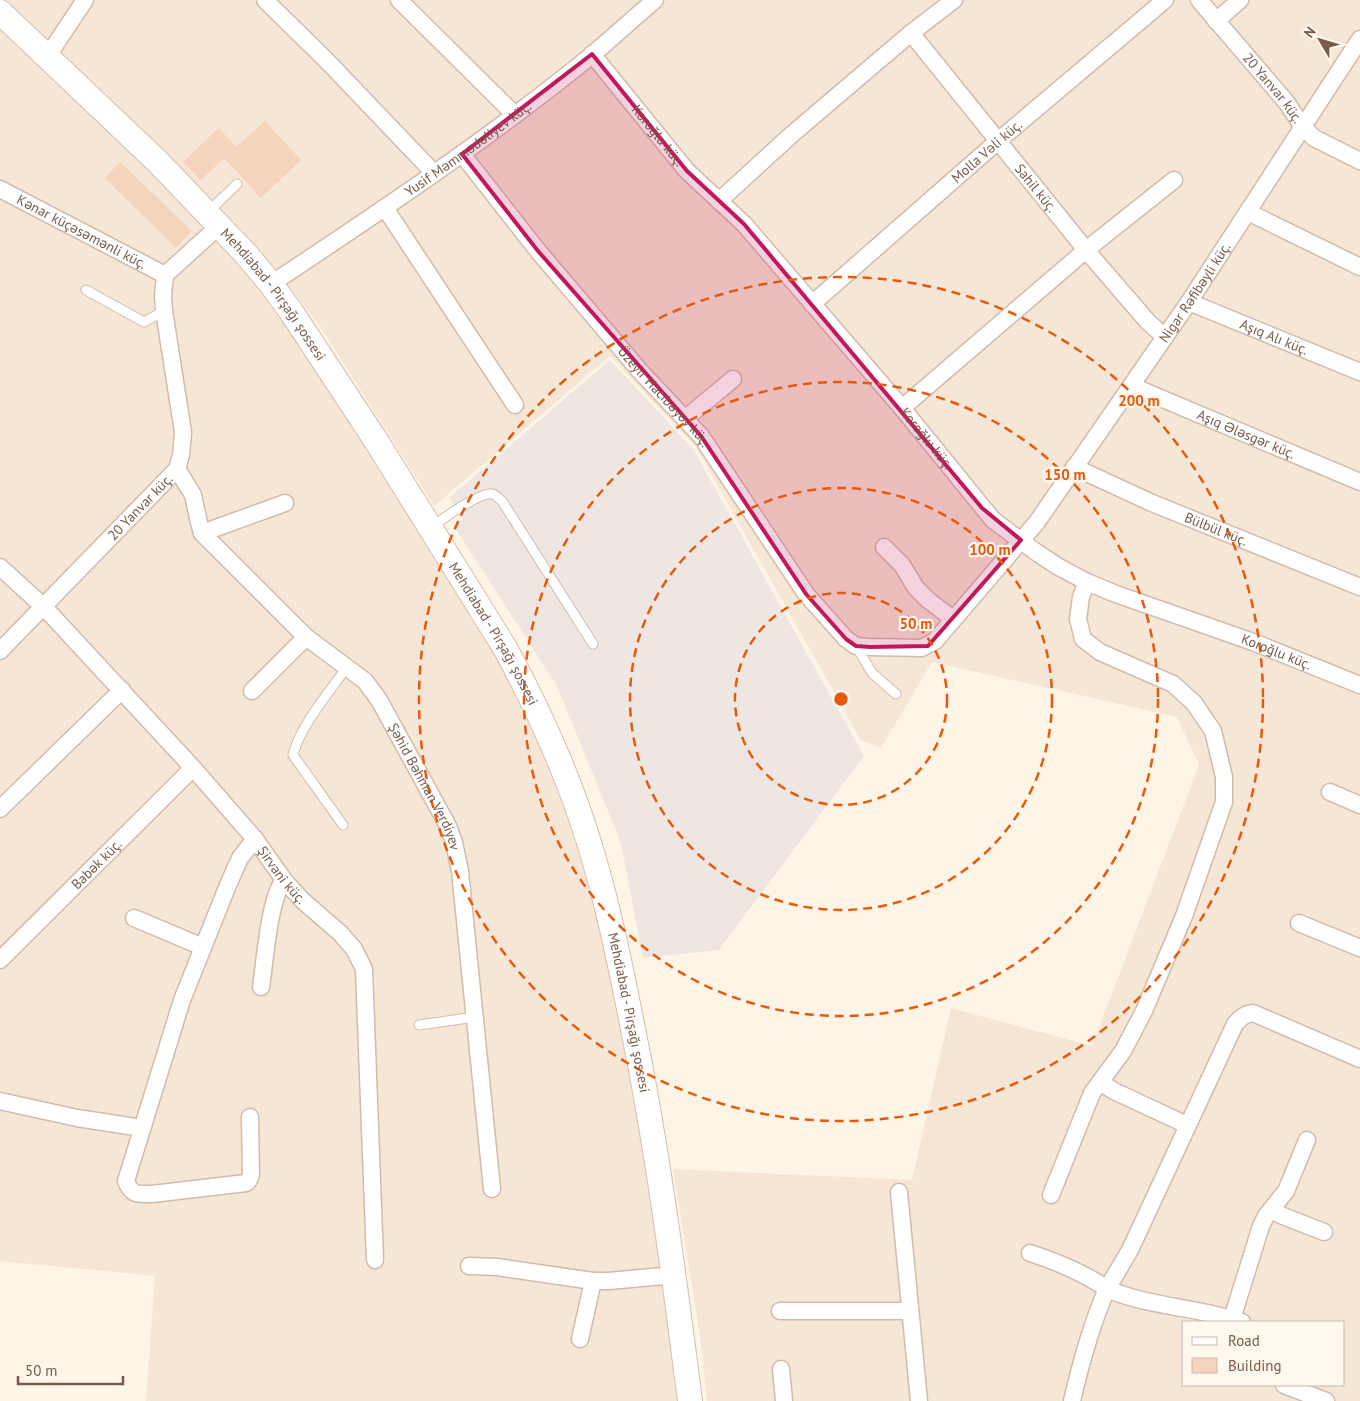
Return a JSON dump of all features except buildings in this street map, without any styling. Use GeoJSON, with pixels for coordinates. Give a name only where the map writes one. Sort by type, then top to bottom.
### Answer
{"type":"FeatureCollection","features":[{"type":"Feature","properties":{"kind":"main road","name":"Mehdiabad - Pirşağı şossesi"},"geometry":{"type":"LineString","coordinates":[[0,12],[158,162],[245,253],[271,284],[337,381],[505,648],[522,680],[564,773],[591,847],[608,908],[645,1088],[657,1158],[690,1401]]}},
{"type":"Feature","properties":{"kind":"street"},"geometry":{"type":"LineString","coordinates":[[47,57],[85,0]]}},
{"type":"Feature","properties":{"kind":"street"},"geometry":{"type":"LineString","coordinates":[[265,0],[328,62],[434,173]]}},
{"type":"Feature","properties":{"kind":"street"},"geometry":{"type":"LineString","coordinates":[[399,0],[515,115]]}},
{"type":"Feature","properties":{"kind":"street","name":"Yusif Məmmədəliyev küç."},"geometry":{"type":"LineString","coordinates":[[271,284],[386,208],[515,115],[592,54],[655,0]]}},
{"type":"Feature","properties":{"kind":"street"},"geometry":{"type":"LineString","coordinates":[[718,201],[790,136],[911,33],[954,0]]}},
{"type":"Feature","properties":{"kind":"street","name":"Molla Vəli küç."},"geometry":{"type":"LineString","coordinates":[[812,304],[998,141],[1165,0]]}},
{"type":"Feature","properties":{"kind":"street","name":"20 Yanvar küç."},"geometry":{"type":"LineString","coordinates":[[1199,0],[1287,103],[1302,126],[1314,138],[1360,160]]}},
{"type":"Feature","properties":{"kind":"street"},"geometry":{"type":"LineString","coordinates":[[1216,21],[1240,0]]}},
{"type":"Feature","properties":{"kind":"street","name":"Sahil küç."},"geometry":{"type":"LineString","coordinates":[[911,33],[1086,250],[1148,322],[1165,337]]}},
{"type":"Feature","properties":{"kind":"street","name":"Nigar Rəfibəyli küç."},"geometry":{"type":"LineString","coordinates":[[856,646],[922,648],[935,641],[1021,540],[1036,522],[1132,386],[1248,212],[1302,126],[1358,45]]}},
{"type":"Feature","properties":{"kind":"street","name":"Koroğlu küç."},"geometry":{"type":"LineString","coordinates":[[592,54],[687,171],[744,224],[902,408],[993,520],[1057,566],[1086,582],[1253,642],[1360,685]]}},
{"type":"Feature","properties":{"kind":"street","name":"Üzeyir Hacıbəyov küç."},"geometry":{"type":"LineString","coordinates":[[462,154],[538,251],[640,371],[686,418],[713,451],[806,594],[846,639],[856,646]]}},
{"type":"Feature","properties":{"kind":"street"},"geometry":{"type":"LineString","coordinates":[[902,408],[1086,250],[1174,180]]}},
{"type":"Feature","properties":{"kind":"street","name":"Kənar küçəsəmənli küç."},"geometry":{"type":"LineString","coordinates":[[0,188],[165,275]]}},
{"type":"Feature","properties":{"kind":"street"},"geometry":{"type":"LineString","coordinates":[[386,208],[516,405]]}},
{"type":"Feature","properties":{"kind":"street"},"geometry":{"type":"LineString","coordinates":[[1248,212],[1360,267]]}},
{"type":"Feature","properties":{"kind":"street"},"geometry":{"type":"LineString","coordinates":[[165,275],[213,219]]}},
{"type":"Feature","properties":{"kind":"street","name":"20 Yanvar küç."},"geometry":{"type":"LineString","coordinates":[[0,651],[177,469],[181,454],[183,432],[164,312],[165,275]]}},
{"type":"Feature","properties":{"kind":"street","name":"Aşıq Alı küç."},"geometry":{"type":"LineString","coordinates":[[1189,302],[1360,372]]}},
{"type":"Feature","properties":{"kind":"street"},"geometry":{"type":"LineString","coordinates":[[686,418],[732,379]]}},
{"type":"Feature","properties":{"kind":"street","name":"Aşıq Ələsgər küç."},"geometry":{"type":"LineString","coordinates":[[1132,386],[1360,482]]}},
{"type":"Feature","properties":{"kind":"street","name":"Bülbül küç."},"geometry":{"type":"LineString","coordinates":[[1074,467],[1152,503],[1360,587]]}},
{"type":"Feature","properties":{"kind":"street"},"geometry":{"type":"LineString","coordinates":[[177,469],[193,495],[202,533],[285,503]]}},
{"type":"Feature","properties":{"kind":"street","name":"Şəhid Bəhman Verdiyev"},"geometry":{"type":"LineString","coordinates":[[202,533],[306,636],[328,655],[347,666],[365,681],[379,700],[448,826],[454,842],[460,871],[492,1189]]}},
{"type":"Feature","properties":{"kind":"street"},"geometry":{"type":"LineString","coordinates":[[884,547],[902,565],[916,588],[953,619]]}},
{"type":"Feature","properties":{"kind":"street","name":"Şirvani küç."},"geometry":{"type":"LineString","coordinates":[[0,568],[44,607],[122,690],[255,839],[284,880],[302,900],[354,949],[364,969],[375,1260]]}},
{"type":"Feature","properties":{"kind":"street"},"geometry":{"type":"LineString","coordinates":[[1051,1195],[1092,1093],[1123,1051],[1136,1029],[1184,916],[1224,802],[1224,777],[1213,731],[1194,703],[1173,684],[1100,652],[1083,640],[1078,619],[1081,597],[1086,582]]}},
{"type":"Feature","properties":{"kind":"street"},"geometry":{"type":"LineString","coordinates":[[252,692],[306,636]]}},
{"type":"Feature","properties":{"kind":"street"},"geometry":{"type":"LineString","coordinates":[[0,809],[122,690]]}},
{"type":"Feature","properties":{"kind":"street","name":"Babək küç."},"geometry":{"type":"LineString","coordinates":[[0,960],[193,768]]}},
{"type":"Feature","properties":{"kind":"street"},"geometry":{"type":"LineString","coordinates":[[1330,792],[1360,805]]}},
{"type":"Feature","properties":{"kind":"street"},"geometry":{"type":"LineString","coordinates":[[250,1117],[251,1175],[246,1183],[152,1194],[138,1194],[130,1189],[126,1180],[182,1000],[240,858],[255,839]]}},
{"type":"Feature","properties":{"kind":"street"},"geometry":{"type":"LineString","coordinates":[[261,987],[274,902],[280,885],[284,880]]}},
{"type":"Feature","properties":{"kind":"street"},"geometry":{"type":"LineString","coordinates":[[134,918],[203,947]]}},
{"type":"Feature","properties":{"kind":"street"},"geometry":{"type":"LineString","coordinates":[[1299,923],[1360,948]]}},
{"type":"Feature","properties":{"kind":"street"},"geometry":{"type":"LineString","coordinates":[[1072,1401],[1085,1346],[1107,1289],[1130,1250],[1236,1024],[1241,1017],[1253,1013],[1360,1059]]}},
{"type":"Feature","properties":{"kind":"street"},"geometry":{"type":"LineString","coordinates":[[1100,1082],[1114,1091],[1188,1125]]}},
{"type":"Feature","properties":{"kind":"street"},"geometry":{"type":"LineString","coordinates":[[0,1101],[77,1118],[142,1128]]}},
{"type":"Feature","properties":{"kind":"street"},"geometry":{"type":"LineString","coordinates":[[1030,1253],[1083,1273],[1107,1289],[1124,1296],[1237,1321],[1261,1226],[1266,1216],[1286,1191],[1307,1140]]}},
{"type":"Feature","properties":{"kind":"street"},"geometry":{"type":"LineString","coordinates":[[899,1192],[919,1401]]}},
{"type":"Feature","properties":{"kind":"street"},"geometry":{"type":"LineString","coordinates":[[1271,1210],[1324,1232]]}},
{"type":"Feature","properties":{"kind":"street"},"geometry":{"type":"LineString","coordinates":[[469,1266],[498,1267],[593,1281],[674,1275]]}},
{"type":"Feature","properties":{"kind":"street"},"geometry":{"type":"LineString","coordinates":[[580,1339],[593,1281]]}},
{"type":"Feature","properties":{"kind":"street"},"geometry":{"type":"LineString","coordinates":[[780,1312],[909,1311]]}},
{"type":"Feature","properties":{"kind":"street"},"geometry":{"type":"LineString","coordinates":[[781,1370],[784,1401]]}},
{"type":"Feature","properties":{"kind":"street"},"geometry":{"type":"LineString","coordinates":[[1287,1386],[1326,1401]]}},
{"type":"Feature","properties":{"kind":"lane"},"geometry":{"type":"LineString","coordinates":[[213,219],[237,184]]}},
{"type":"Feature","properties":{"kind":"lane"},"geometry":{"type":"LineString","coordinates":[[86,290],[144,322],[156,314],[164,312]]}},
{"type":"Feature","properties":{"kind":"lane"},"geometry":{"type":"LineString","coordinates":[[430,528],[456,509],[486,494],[493,494],[502,501],[593,644]]}},
{"type":"Feature","properties":{"kind":"lane"},"geometry":{"type":"LineString","coordinates":[[856,646],[872,673],[896,694]]}},
{"type":"Feature","properties":{"kind":"lane"},"geometry":{"type":"LineString","coordinates":[[343,825],[293,755],[295,747],[312,716],[347,666]]}},
{"type":"Feature","properties":{"kind":"lane"},"geometry":{"type":"LineString","coordinates":[[419,1025],[474,1017]]}},
{"type":"Feature","properties":{"kind":"highlighted area"},"geometry":{"type":"Polygon","coordinates":[[[592,54],[687,171],[744,224],[982,508],[1021,540],[928,646],[856,646],[846,639],[806,594],[701,436],[538,251],[462,154],[592,54]]]}},
{"type":"Feature","properties":{"kind":"shaded area"},"geometry":{"type":"Polygon","coordinates":[[[0,0],[1360,0],[1360,1401],[707,1401],[701,1342],[673,1169],[912,1180],[951,1008],[1092,1046],[1199,765],[1177,717],[932,662],[881,748],[861,740],[696,447],[610,356],[434,506],[322,329],[261,252],[162,153],[0,0]]]}},
{"type":"Feature","properties":{"kind":"shaded area"},"geometry":{"type":"Polygon","coordinates":[[[0,25],[37,64],[159,178],[234,257],[278,312],[474,617],[528,717],[566,814],[598,916],[631,1075],[651,1194],[679,1401],[146,1401],[155,1276],[0,1261],[0,25]]]}},
{"type":"Feature","properties":{"kind":"shaded area"},"geometry":{"type":"Polygon","coordinates":[[[610,360],[693,449],[864,756],[719,950],[643,958],[621,843],[557,686],[454,526],[463,519],[449,498],[610,360]]]}}]}
